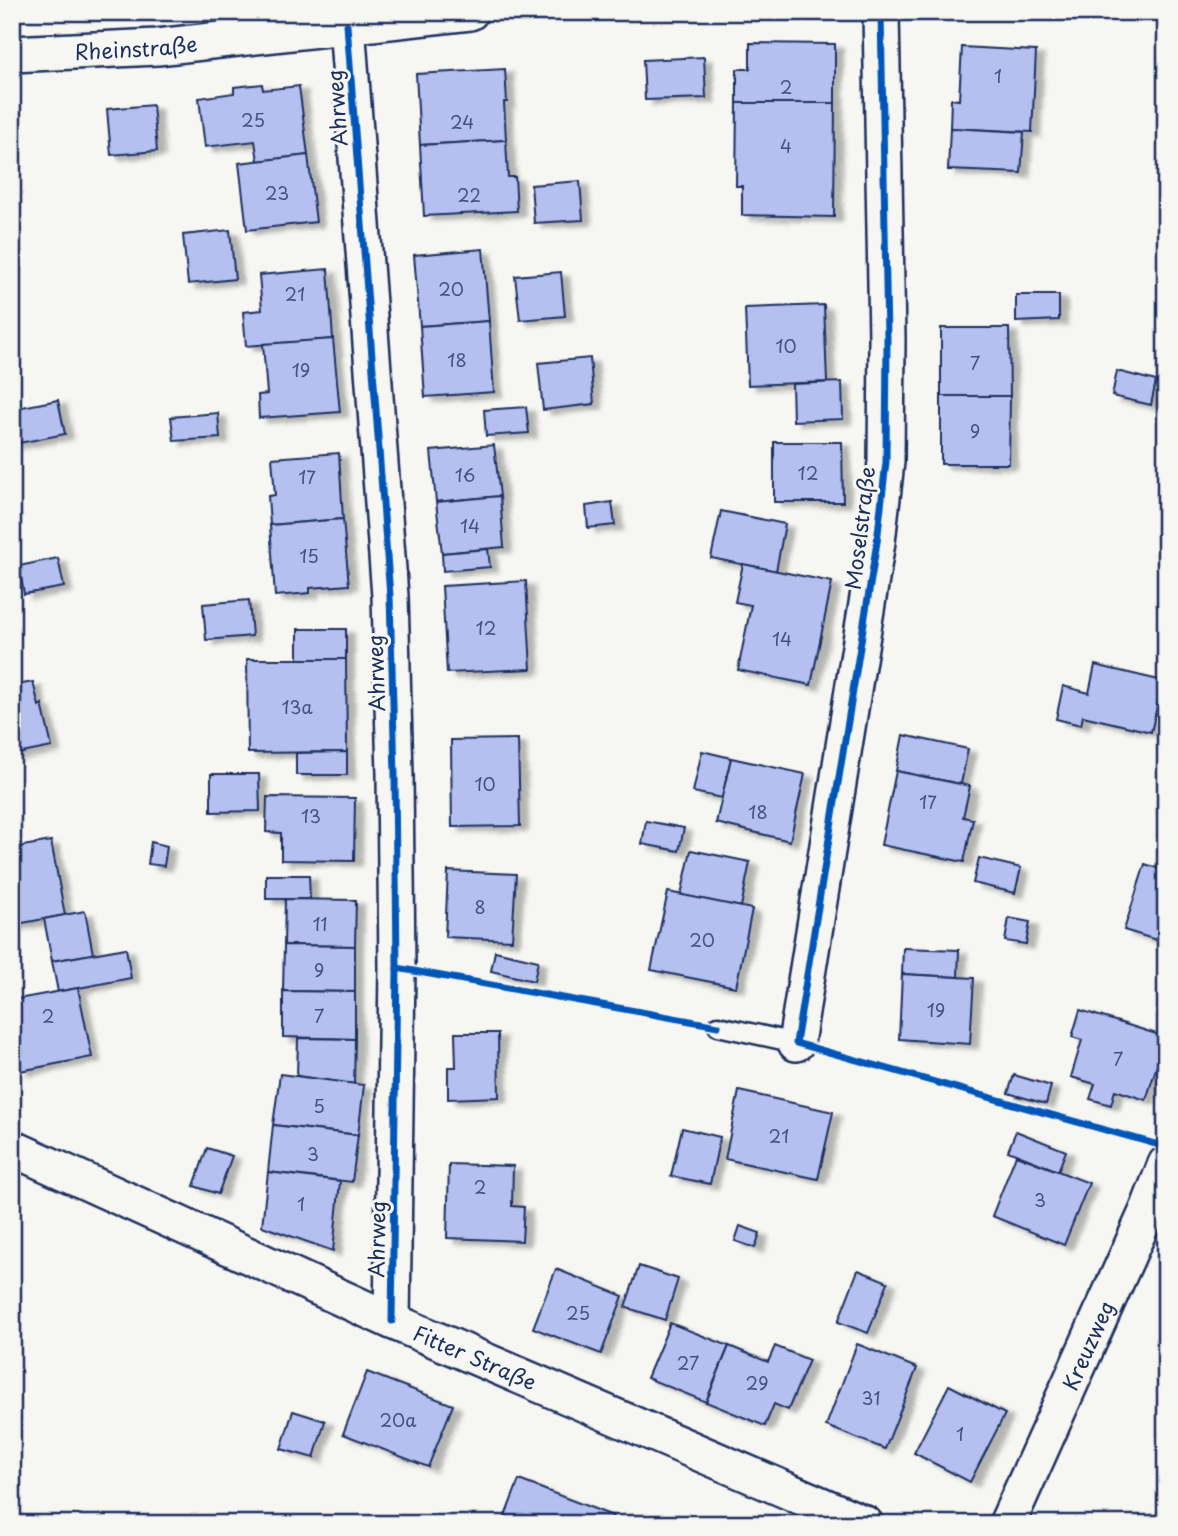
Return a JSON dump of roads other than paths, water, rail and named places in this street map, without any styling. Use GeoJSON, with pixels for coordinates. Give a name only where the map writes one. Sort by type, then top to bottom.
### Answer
{"type":"FeatureCollection","features":[{"type":"Feature","properties":{"kind":"street","name":"Rheinstraße"},"geometry":{"type":"LineString","coordinates":[[12,54],[157,47],[470,12]]}},
{"type":"Feature","properties":{"kind":"street","name":"Moselstraße"},"geometry":{"type":"LineString","coordinates":[[796,1043],[877,542],[886,462],[887,339],[881,12]]}},
{"type":"Feature","properties":{"kind":"street","name":"Ahrweg"},"geometry":{"type":"LineString","coordinates":[[347,25],[390,596],[397,954],[392,1321]]}},
{"type":"Feature","properties":{"kind":"street","name":"Fitter Straße"},"geometry":{"type":"LineString","coordinates":[[12,1148],[392,1321],[864,1524]]}},
{"type":"Feature","properties":{"kind":"street","name":"Kreuzweg"},"geometry":{"type":"LineString","coordinates":[[1007,1524],[1148,1210],[1166,1164]]}},
{"type":"Feature","properties":{"kind":"lane","name":"Moselstraße"},"geometry":{"type":"LineString","coordinates":[[718,1026],[796,1043]]}}]}
